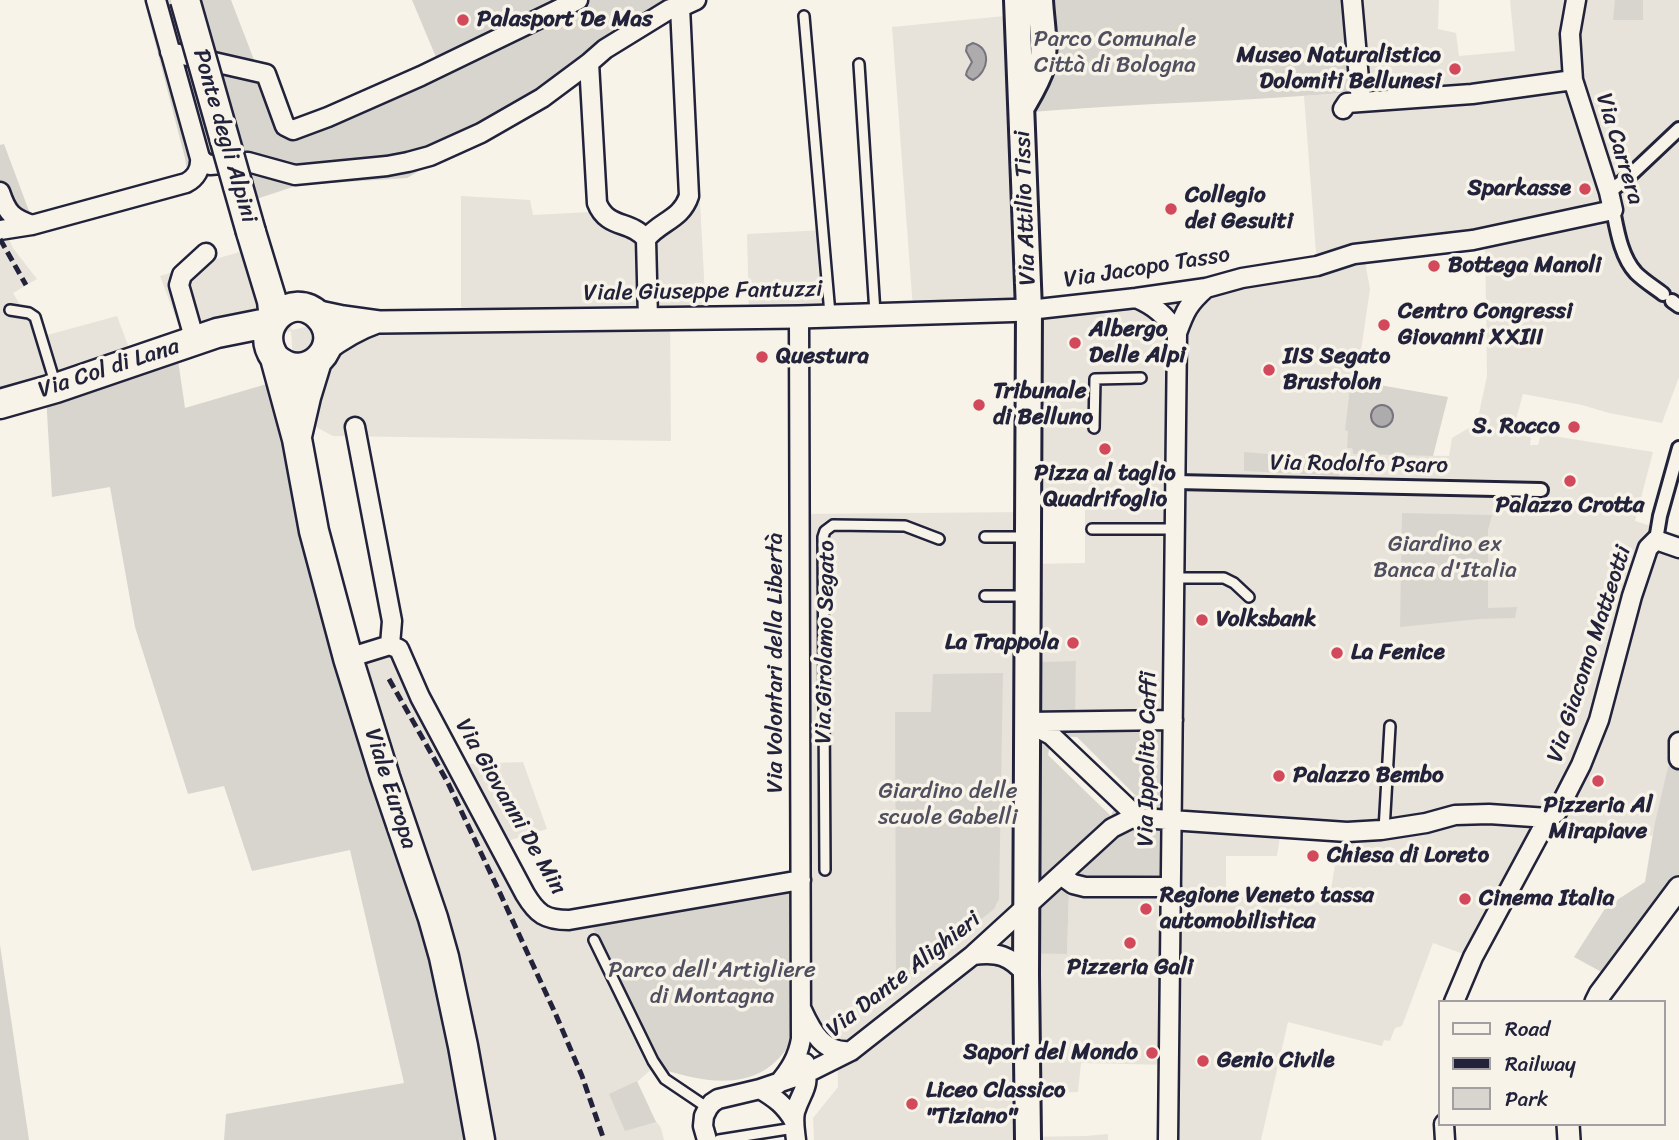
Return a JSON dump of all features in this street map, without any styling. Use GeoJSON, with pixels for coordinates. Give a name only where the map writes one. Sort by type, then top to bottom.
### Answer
{"type":"FeatureCollection","features":[{"type":"Feature","properties":{"kind":"main road","name":"Ponte degli Alpini"},"geometry":{"type":"LineString","coordinates":[[185,0],[272,301],[272,336]]}},
{"type":"Feature","properties":{"kind":"main road","name":"Via Attilio Tissi"},"geometry":{"type":"LineString","coordinates":[[1017,0],[1029,310]]}},
{"type":"Feature","properties":{"kind":"main road","name":"Via Attilio Tissi"},"geometry":{"type":"LineString","coordinates":[[1022,106],[1033,89],[1042,65],[1040,0]]}},
{"type":"Feature","properties":{"kind":"main road","name":"Ponte degli Alpini"},"geometry":{"type":"LineString","coordinates":[[263,272],[290,299],[306,309]]}},
{"type":"Feature","properties":{"kind":"main road"},"geometry":{"type":"LineString","coordinates":[[215,335],[249,313],[258,296],[263,272]]}},
{"type":"Feature","properties":{"kind":"main road"},"geometry":{"type":"LineString","coordinates":[[306,309],[286,310],[272,336],[284,365],[307,367],[321,356]]}},
{"type":"Feature","properties":{"kind":"main road","name":"Viale Europa"},"geometry":{"type":"LineString","coordinates":[[297,439],[306,397],[328,339],[326,327],[320,317],[306,309]]}},
{"type":"Feature","properties":{"kind":"main road"},"geometry":{"type":"LineString","coordinates":[[1028,1140],[1026,908],[1029,310]]}},
{"type":"Feature","properties":{"kind":"main road","name":"Via Col di Lana"},"geometry":{"type":"LineString","coordinates":[[0,404],[215,335],[246,338],[272,336]]}},
{"type":"Feature","properties":{"kind":"main road","name":"Viale Europa"},"geometry":{"type":"LineString","coordinates":[[272,336],[297,439],[314,531],[348,657],[444,957],[480,1140]]}},
{"type":"Feature","properties":{"kind":"street"},"geometry":{"type":"LineString","coordinates":[[0,230],[32,225],[186,183],[197,173],[200,158],[156,0]]}},
{"type":"Feature","properties":{"kind":"street"},"geometry":{"type":"LineString","coordinates":[[170,52],[266,74],[285,127],[298,130],[421,76],[578,0]]}},
{"type":"Feature","properties":{"kind":"street"},"geometry":{"type":"LineString","coordinates":[[1353,0],[1361,102]]}},
{"type":"Feature","properties":{"kind":"street","name":"Via Carrera"},"geometry":{"type":"LineString","coordinates":[[1575,0],[1570,34],[1573,80],[1611,201],[1622,248],[1635,271],[1671,300]]}},
{"type":"Feature","properties":{"kind":"street"},"geometry":{"type":"LineString","coordinates":[[200,158],[210,165],[248,162],[295,175],[355,170],[430,156],[481,132],[542,98],[605,49],[670,9],[688,3],[690,196],[676,217],[646,239],[648,319]]}},
{"type":"Feature","properties":{"kind":"street"},"geometry":{"type":"LineString","coordinates":[[589,63],[597,203],[604,216],[636,230],[646,239]]}},
{"type":"Feature","properties":{"kind":"street"},"geometry":{"type":"LineString","coordinates":[[1343,109],[1348,103],[1472,94],[1573,80]]}},
{"type":"Feature","properties":{"kind":"street"},"geometry":{"type":"LineString","coordinates":[[1611,201],[1626,179],[1679,129]]}},
{"type":"Feature","properties":{"kind":"street"},"geometry":{"type":"LineString","coordinates":[[0,192],[12,216],[32,225]]}},
{"type":"Feature","properties":{"kind":"street","name":"Via Jacopo Tasso"},"geometry":{"type":"LineString","coordinates":[[1029,310],[1206,288],[1242,278],[1317,266],[1354,254],[1473,240],[1611,201]]}},
{"type":"Feature","properties":{"kind":"street"},"geometry":{"type":"LineString","coordinates":[[206,253],[182,275],[179,285],[215,335]]}},
{"type":"Feature","properties":{"kind":"street","name":"Via Ippolito Caffi"},"geometry":{"type":"LineString","coordinates":[[1168,1140],[1176,482],[1171,379],[1178,333],[1184,314],[1191,302],[1206,288]]}},
{"type":"Feature","properties":{"kind":"street"},"geometry":{"type":"LineString","coordinates":[[1136,298],[1160,311],[1178,333]]}},
{"type":"Feature","properties":{"kind":"street","name":"Viale Giuseppe Fantuzzi"},"geometry":{"type":"LineString","coordinates":[[306,309],[379,322],[799,317],[1029,310]]}},
{"type":"Feature","properties":{"kind":"street","name":"Via Volontari della Libertà"},"geometry":{"type":"LineString","coordinates":[[778,1084],[794,1063],[801,1039],[799,317]]}},
{"type":"Feature","properties":{"kind":"street","name":"Viale Giuseppe Fantuzzi"},"geometry":{"type":"LineString","coordinates":[[321,356],[343,337],[379,322]]}},
{"type":"Feature","properties":{"kind":"street"},"geometry":{"type":"LineString","coordinates":[[348,657],[390,645],[392,621],[355,427]]}},
{"type":"Feature","properties":{"kind":"street"},"geometry":{"type":"LineString","coordinates":[[1679,448],[1656,540],[1679,548]]}},
{"type":"Feature","properties":{"kind":"street","name":"Via Rodolfo Psaro"},"geometry":{"type":"LineString","coordinates":[[1176,482],[1541,490]]}},
{"type":"Feature","properties":{"kind":"street","name":"Via Giacomo Matteotti"},"geometry":{"type":"LineString","coordinates":[[1455,1000],[1473,957],[1548,818],[1557,812],[1581,765],[1599,720],[1632,596],[1648,548],[1656,540]]}},
{"type":"Feature","properties":{"kind":"street","name":"Via Giovanni De Min"},"geometry":{"type":"LineString","coordinates":[[390,645],[399,649],[402,654],[420,697],[519,883],[536,911],[542,915],[569,920],[801,880]]}},
{"type":"Feature","properties":{"kind":"street"},"geometry":{"type":"LineString","coordinates":[[1027,722],[1173,720]]}},
{"type":"Feature","properties":{"kind":"street"},"geometry":{"type":"LineString","coordinates":[[1027,722],[1051,736],[1141,818],[1338,831],[1384,830],[1455,815],[1548,818]]}},
{"type":"Feature","properties":{"kind":"street"},"geometry":{"type":"LineString","coordinates":[[1679,742],[1679,759]]}},
{"type":"Feature","properties":{"kind":"street","name":"Via Dante Alighieri"},"geometry":{"type":"LineString","coordinates":[[708,1108],[718,1099],[778,1084],[825,1066],[851,1051],[973,955],[1112,828],[1130,819],[1141,818]]}},
{"type":"Feature","properties":{"kind":"street"},"geometry":{"type":"LineString","coordinates":[[1062,876],[1073,884],[1086,887],[1171,887]]}},
{"type":"Feature","properties":{"kind":"street"},"geometry":{"type":"LineString","coordinates":[[1597,1000],[1679,888]]}},
{"type":"Feature","properties":{"kind":"street"},"geometry":{"type":"LineString","coordinates":[[973,955],[998,954],[1011,960],[1026,974]]}},
{"type":"Feature","properties":{"kind":"street"},"geometry":{"type":"LineString","coordinates":[[801,1008],[825,1044],[836,1051],[851,1051]]}},
{"type":"Feature","properties":{"kind":"street","name":"Via Volontari della Libertà"},"geometry":{"type":"LineString","coordinates":[[801,1039],[807,1073]]}},
{"type":"Feature","properties":{"kind":"street"},"geometry":{"type":"LineString","coordinates":[[795,1134],[796,1111],[807,1083],[807,1073]]}},
{"type":"Feature","properties":{"kind":"street"},"geometry":{"type":"LineString","coordinates":[[760,1089],[777,1099],[789,1111],[795,1134]]}},
{"type":"Feature","properties":{"kind":"street"},"geometry":{"type":"LineString","coordinates":[[707,1140],[703,1126],[708,1108]]}},
{"type":"Feature","properties":{"kind":"lane"},"geometry":{"type":"LineString","coordinates":[[804,16],[830,316]]}},
{"type":"Feature","properties":{"kind":"lane"},"geometry":{"type":"LineString","coordinates":[[859,64],[876,315]]}},
{"type":"Feature","properties":{"kind":"lane"},"geometry":{"type":"LineString","coordinates":[[10,310],[29,313],[35,317],[56,388]]}},
{"type":"Feature","properties":{"kind":"lane"},"geometry":{"type":"LineString","coordinates":[[1094,428],[1095,379],[1141,378]]}},
{"type":"Feature","properties":{"kind":"lane","name":"Via Girolamo Segato"},"geometry":{"type":"LineString","coordinates":[[825,870],[825,531],[833,525],[895,525],[914,528],[939,539]]}},
{"type":"Feature","properties":{"kind":"lane"},"geometry":{"type":"LineString","coordinates":[[1092,529],[1175,529]]}},
{"type":"Feature","properties":{"kind":"lane"},"geometry":{"type":"LineString","coordinates":[[985,537],[1028,537]]}},
{"type":"Feature","properties":{"kind":"lane"},"geometry":{"type":"LineString","coordinates":[[1175,578],[1224,579],[1234,583],[1249,597]]}},
{"type":"Feature","properties":{"kind":"lane"},"geometry":{"type":"LineString","coordinates":[[985,596],[1027,596]]}},
{"type":"Feature","properties":{"kind":"lane"},"geometry":{"type":"LineString","coordinates":[[1384,830],[1390,726]]}},
{"type":"Feature","properties":{"kind":"lane"},"geometry":{"type":"LineString","coordinates":[[594,940],[653,1061],[665,1079],[708,1108]]}},
{"type":"Feature","properties":{"kind":"lane"},"geometry":{"type":"LineString","coordinates":[[719,1140],[795,1134]]}},
{"type":"Feature","properties":{"kind":"shaded area"},"geometry":{"type":"Polygon","coordinates":[[[1328,0],[1439,0],[1438,29],[1456,33],[1459,56],[1515,51],[1510,0],[1679,0],[1679,377],[1662,423],[1523,394],[1513,430],[1531,437],[1530,445],[1538,445],[1541,434],[1653,452],[1635,521],[1679,535],[1679,757],[1652,836],[1548,824],[1469,956],[1433,943],[1402,1026],[1395,1028],[1390,1041],[1384,1040],[1382,1046],[1288,1022],[1261,1140],[1172,1140],[1172,1065],[1081,1063],[1078,1092],[1020,1094],[1019,1137],[1108,1134],[1108,1140],[814,1140],[813,1118],[838,1087],[837,1045],[794,1040],[797,514],[1027,512],[1026,564],[1085,563],[1085,492],[1026,492],[1025,308],[913,309],[892,27],[1015,15],[1025,307],[1317,266],[1304,96],[1354,92],[1328,0]],[[1485,241],[1364,256],[1370,289],[1347,447],[1352,448],[1353,454],[1449,456],[1452,438],[1477,423],[1487,376],[1485,241]],[[1076,661],[1025,662],[1067,954],[1069,890],[1161,888],[1169,818],[1074,718],[1076,661]],[[1282,824],[1277,856],[1226,856],[1226,895],[1285,903],[1286,898],[1329,903],[1341,826],[1282,824]]]}},
{"type":"Feature","properties":{"kind":"shaded area"},"geometry":{"type":"Polygon","coordinates":[[[973,43],[983,50],[986,60],[982,72],[973,80],[966,75],[972,62],[966,51],[967,46],[973,43]]]}},
{"type":"Feature","properties":{"kind":"shaded area"},"geometry":{"type":"Polygon","coordinates":[[[461,196],[530,200],[533,215],[591,212],[643,228],[650,242],[700,201],[706,315],[670,315],[671,441],[333,436],[297,417],[291,331],[189,353],[160,276],[262,245],[292,330],[336,320],[461,314],[461,196]]]}},
{"type":"Feature","properties":{"kind":"shaded area"},"geometry":{"type":"Polygon","coordinates":[[[0,219],[13,248],[37,279],[13,293],[40,337],[117,316],[138,372],[0,411],[0,219]]]}},
{"type":"Feature","properties":{"kind":"shaded area"},"geometry":{"type":"Polygon","coordinates":[[[825,230],[832,313],[749,314],[747,234],[825,230]]]}},
{"type":"Feature","properties":{"kind":"shaded area"},"geometry":{"type":"Polygon","coordinates":[[[1382,405],[1390,408],[1393,416],[1390,424],[1382,427],[1374,424],[1371,416],[1374,408],[1382,405]]]}},
{"type":"Feature","properties":{"kind":"shaded area"},"geometry":{"type":"Polygon","coordinates":[[[405,645],[464,764],[523,762],[547,829],[504,842],[538,907],[589,919],[654,1067],[637,1082],[661,1128],[664,1140],[488,1140],[354,661],[405,645]]]}},
{"type":"Feature","properties":{"kind":"green space"},"geometry":{"type":"Polygon","coordinates":[[[144,0],[231,0],[281,130],[438,62],[412,0],[692,0],[486,132],[407,178],[299,185],[247,202],[237,164],[188,178],[144,0]]]}},
{"type":"Feature","properties":{"kind":"green space","name":"Parco Comunale Città di Bologna"},"geometry":{"type":"Polygon","coordinates":[[[1014,0],[1348,0],[1355,92],[1019,113],[1014,0]]]}},
{"type":"Feature","properties":{"kind":"green space"},"geometry":{"type":"Polygon","coordinates":[[[1615,0],[1643,0],[1643,20],[1613,20],[1615,0]]]}},
{"type":"Feature","properties":{"kind":"green space"},"geometry":{"type":"Polygon","coordinates":[[[4,144],[32,219],[4,227],[0,219],[0,145],[4,144]]]}},
{"type":"Feature","properties":{"kind":"green space"},"geometry":{"type":"Polygon","coordinates":[[[178,360],[185,408],[294,376],[297,417],[488,1140],[224,1140],[226,1114],[404,1083],[350,850],[252,871],[224,786],[188,794],[135,627],[110,487],[52,497],[46,396],[178,360]]]}},
{"type":"Feature","properties":{"kind":"green space"},"geometry":{"type":"Polygon","coordinates":[[[1351,380],[1448,397],[1433,456],[1353,454],[1352,448],[1347,448],[1348,431],[1345,430],[1351,380]]]}},
{"type":"Feature","properties":{"kind":"green space"},"geometry":{"type":"Polygon","coordinates":[[[1244,452],[1341,460],[1339,476],[1244,471],[1244,452]]]}},
{"type":"Feature","properties":{"kind":"green space","name":"Giardino ex Banca d'Italia"},"geometry":{"type":"Polygon","coordinates":[[[1402,513],[1492,515],[1488,530],[1488,608],[1517,607],[1515,618],[1400,627],[1402,513]]]}},
{"type":"Feature","properties":{"kind":"green space"},"geometry":{"type":"Polygon","coordinates":[[[1076,661],[1075,718],[1169,718],[1172,837],[1161,888],[1160,875],[1095,877],[1094,888],[1069,890],[1067,954],[1022,953],[1025,662],[1076,661]],[[1052,736],[1048,755],[1111,816],[1118,798],[1136,796],[1077,737],[1052,736]]]}},
{"type":"Feature","properties":{"kind":"green space","name":"Giardino delle scuole Gabelli"},"geometry":{"type":"Polygon","coordinates":[[[1003,673],[999,899],[994,909],[896,986],[895,712],[931,712],[933,674],[1003,673]]]}},
{"type":"Feature","properties":{"kind":"green space"},"geometry":{"type":"Polygon","coordinates":[[[1679,757],[1679,898],[1618,981],[1574,957],[1606,907],[1645,882],[1668,767],[1679,757]]]}},
{"type":"Feature","properties":{"kind":"green space","name":"Parco dell'Artigliere di Montagna"},"geometry":{"type":"Polygon","coordinates":[[[798,878],[794,1040],[768,1068],[750,1077],[736,1080],[708,1080],[654,1067],[589,919],[798,878]]]}},
{"type":"Feature","properties":{"kind":"green space"},"geometry":{"type":"Polygon","coordinates":[[[0,945],[29,1140],[0,1140],[0,945]]]}},
{"type":"Feature","properties":{"kind":"green space"},"geometry":{"type":"Polygon","coordinates":[[[637,1081],[656,1122],[625,1131],[609,1094],[637,1081]]]}},
{"type":"Feature","properties":{"kind":"railway"},"geometry":{"type":"LineString","coordinates":[[0,239],[26,285]]}},
{"type":"Feature","properties":{"kind":"railway"},"geometry":{"type":"LineString","coordinates":[[389,679],[448,783],[499,891],[582,1076],[604,1140]]}},
{"type":"Feature","properties":{"kind":"place","name":"Palasport De Mas"},"geometry":{"type":"Point","coordinates":[463,20]}},
{"type":"Feature","properties":{"kind":"place","name":"Museo Naturalistico Dolomiti Bellunesi"},"geometry":{"type":"Point","coordinates":[1455,69]}},
{"type":"Feature","properties":{"kind":"place","name":"Sparkasse"},"geometry":{"type":"Point","coordinates":[1585,189]}},
{"type":"Feature","properties":{"kind":"place","name":"Collegio dei Gesuiti"},"geometry":{"type":"Point","coordinates":[1171,209]}},
{"type":"Feature","properties":{"kind":"place","name":"Bottega Manoli"},"geometry":{"type":"Point","coordinates":[1434,266]}},
{"type":"Feature","properties":{"kind":"place","name":"Centro Congressi Giovanni XXIII"},"geometry":{"type":"Point","coordinates":[1384,325]}},
{"type":"Feature","properties":{"kind":"place","name":"Albergo Delle Alpi"},"geometry":{"type":"Point","coordinates":[1075,343]}},
{"type":"Feature","properties":{"kind":"place","name":"Questura"},"geometry":{"type":"Point","coordinates":[762,357]}},
{"type":"Feature","properties":{"kind":"place","name":"IIS Segato Brustolon"},"geometry":{"type":"Point","coordinates":[1269,370]}},
{"type":"Feature","properties":{"kind":"place","name":"Tribunale di Belluno"},"geometry":{"type":"Point","coordinates":[979,405]}},
{"type":"Feature","properties":{"kind":"place","name":"S. Rocco"},"geometry":{"type":"Point","coordinates":[1574,427]}},
{"type":"Feature","properties":{"kind":"place","name":"Pizza al taglio Quadrifoglio"},"geometry":{"type":"Point","coordinates":[1105,449]}},
{"type":"Feature","properties":{"kind":"place","name":"Palazzo Crotta"},"geometry":{"type":"Point","coordinates":[1570,481]}},
{"type":"Feature","properties":{"kind":"place","name":"Volksbank"},"geometry":{"type":"Point","coordinates":[1202,620]}},
{"type":"Feature","properties":{"kind":"place","name":"La Trappola"},"geometry":{"type":"Point","coordinates":[1073,643]}},
{"type":"Feature","properties":{"kind":"place","name":"La Fenice"},"geometry":{"type":"Point","coordinates":[1337,653]}},
{"type":"Feature","properties":{"kind":"place","name":"Palazzo Bembo"},"geometry":{"type":"Point","coordinates":[1279,776]}},
{"type":"Feature","properties":{"kind":"place","name":"Pizzeria Al Mirapiave"},"geometry":{"type":"Point","coordinates":[1598,781]}},
{"type":"Feature","properties":{"kind":"place","name":"Chiesa di Loreto"},"geometry":{"type":"Point","coordinates":[1313,856]}},
{"type":"Feature","properties":{"kind":"place","name":"Cinema Italia"},"geometry":{"type":"Point","coordinates":[1465,899]}},
{"type":"Feature","properties":{"kind":"place","name":"Regione Veneto tassa automobilistica"},"geometry":{"type":"Point","coordinates":[1146,909]}},
{"type":"Feature","properties":{"kind":"place","name":"Pizzeria Gali"},"geometry":{"type":"Point","coordinates":[1130,943]}},
{"type":"Feature","properties":{"kind":"place","name":"Sapori del Mondo"},"geometry":{"type":"Point","coordinates":[1152,1053]}},
{"type":"Feature","properties":{"kind":"place","name":"Genio Civile"},"geometry":{"type":"Point","coordinates":[1203,1061]}},
{"type":"Feature","properties":{"kind":"place","name":"Liceo Classico \"Tiziano\""},"geometry":{"type":"Point","coordinates":[912,1104]}}]}
